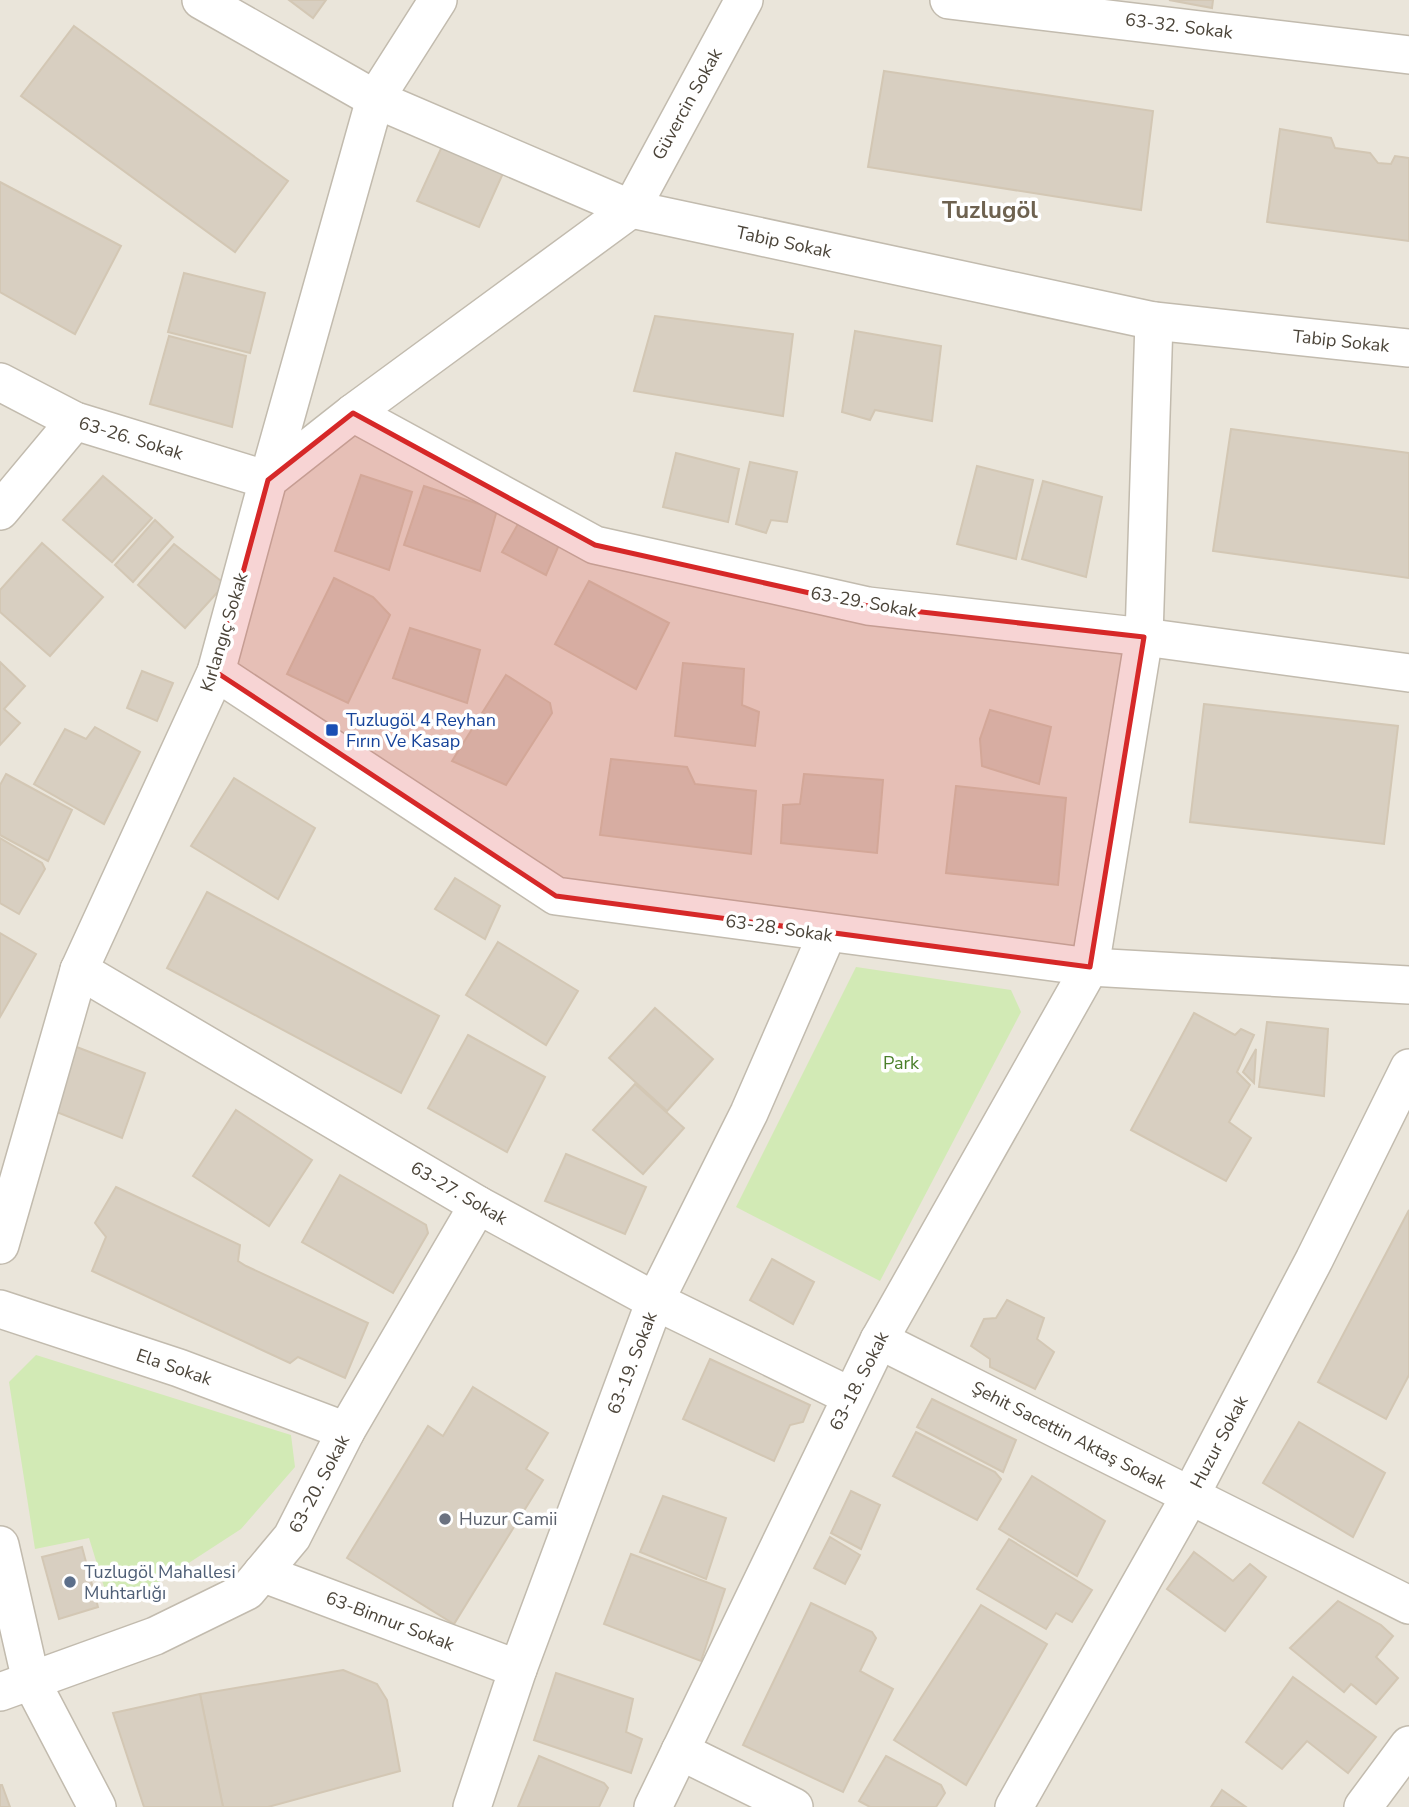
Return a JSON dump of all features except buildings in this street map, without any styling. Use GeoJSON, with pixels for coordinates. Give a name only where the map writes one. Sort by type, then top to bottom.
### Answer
{"type":"FeatureCollection","features":[{"type":"Feature","properties":{"kind":"street","name":"Tabip Sokak"},"geometry":{"type":"LineString","coordinates":[[201,0],[375,99],[631,209],[1154,321],[1409,348]]}},
{"type":"Feature","properties":{"kind":"street","name":"Kırlangıç Sokak"},"geometry":{"type":"LineString","coordinates":[[0,1245],[79,970],[216,672],[375,99],[438,0]]}},
{"type":"Feature","properties":{"kind":"street","name":"Güvercin Sokak"},"geometry":{"type":"LineString","coordinates":[[631,209],[744,0]]}},
{"type":"Feature","properties":{"kind":"street","name":"63-32. Sokak"},"geometry":{"type":"LineString","coordinates":[[949,0],[1409,55]]}},
{"type":"Feature","properties":{"kind":"street"},"geometry":{"type":"LineString","coordinates":[[268,480],[353,413],[631,209]]}},
{"type":"Feature","properties":{"kind":"street"},"geometry":{"type":"LineString","coordinates":[[1090,967],[1144,637],[1154,321]]}},
{"type":"Feature","properties":{"kind":"street","name":"63-26. Sokak"},"geometry":{"type":"LineString","coordinates":[[0,382],[75,421],[268,480]]}},
{"type":"Feature","properties":{"kind":"street","name":"63-29. Sokak"},"geometry":{"type":"LineString","coordinates":[[353,413],[595,545],[868,606],[1144,637],[1409,673]]}},
{"type":"Feature","properties":{"kind":"street"},"geometry":{"type":"LineString","coordinates":[[0,511],[75,421]]}},
{"type":"Feature","properties":{"kind":"street","name":"63-28. Sokak"},"geometry":{"type":"LineString","coordinates":[[216,672],[556,896],[1090,967],[1409,985]]}},
{"type":"Feature","properties":{"kind":"street","name":"63-19. Sokak"},"geometry":{"type":"LineString","coordinates":[[472,1807],[518,1669],[655,1301],[749,1113],[827,934]]}},
{"type":"Feature","properties":{"kind":"street","name":"63-18. Sokak"},"geometry":{"type":"LineString","coordinates":[[653,1807],[879,1340],[1090,967]]}},
{"type":"Feature","properties":{"kind":"street","name":"63-27. Sokak"},"geometry":{"type":"LineString","coordinates":[[79,970],[478,1205],[655,1301],[850,1396]]}},
{"type":"Feature","properties":{"kind":"street","name":"Huzur Sokak"},"geometry":{"type":"LineString","coordinates":[[1014,1807],[1191,1496],[1314,1260],[1409,1068]]}},
{"type":"Feature","properties":{"kind":"street","name":"63-20. Sokak"},"geometry":{"type":"LineString","coordinates":[[16,1686],[155,1636],[247,1591],[292,1537],[346,1431],[478,1205]]}},
{"type":"Feature","properties":{"kind":"street","name":"Ela Sokak"},"geometry":{"type":"LineString","coordinates":[[0,1309],[179,1368],[346,1431]]}},
{"type":"Feature","properties":{"kind":"street","name":"Şehit Sacettin Aktaş Sokak"},"geometry":{"type":"LineString","coordinates":[[879,1340],[1409,1605]]}},
{"type":"Feature","properties":{"kind":"street"},"geometry":{"type":"LineString","coordinates":[[0,1545],[16,1686],[97,1807]]}},
{"type":"Feature","properties":{"kind":"street","name":"63-Binnur Sokak"},"geometry":{"type":"LineString","coordinates":[[262,1573],[518,1669]]}},
{"type":"Feature","properties":{"kind":"street"},"geometry":{"type":"LineString","coordinates":[[1363,1807],[1409,1745]]}},
{"type":"Feature","properties":{"kind":"street"},"geometry":{"type":"LineString","coordinates":[[680,1751],[794,1807]]}},
{"type":"Feature","properties":{"kind":"highlighted area"},"geometry":{"type":"Polygon","coordinates":[[[353,413],[595,545],[868,606],[1144,637],[1090,967],[556,896],[216,672],[268,480],[353,413]]]}},
{"type":"Feature","properties":{"kind":"shaded area"},"geometry":{"type":"Polygon","coordinates":[[[0,0],[1409,0],[1409,1807],[0,1807],[0,0]]]}},
{"type":"Feature","properties":{"kind":"green space","name":"Park"},"geometry":{"type":"Polygon","coordinates":[[[856,967],[1011,990],[1021,1012],[880,1281],[736,1207],[856,967]]]}},
{"type":"Feature","properties":{"kind":"green space"},"geometry":{"type":"Polygon","coordinates":[[[36,1355],[291,1435],[295,1467],[241,1529],[141,1594],[109,1603],[89,1538],[35,1549],[9,1382],[36,1355]]]}},
{"type":"Feature","properties":{"kind":"place","name":"Tuzlugöl 4 Reyhan Fırın Ve Kasap"},"geometry":{"type":"Point","coordinates":[332,730]}},
{"type":"Feature","properties":{"kind":"place","name":"Huzur Camii"},"geometry":{"type":"Point","coordinates":[445,1519]}},
{"type":"Feature","properties":{"kind":"place","name":"Tuzlugöl Mahallesi Muhtarlığı"},"geometry":{"type":"Point","coordinates":[70,1582]}},
{"type":"Feature","properties":{"kind":"district","name":"Tuzlugöl"},"geometry":{"type":"Point","coordinates":[990,210]}}]}
